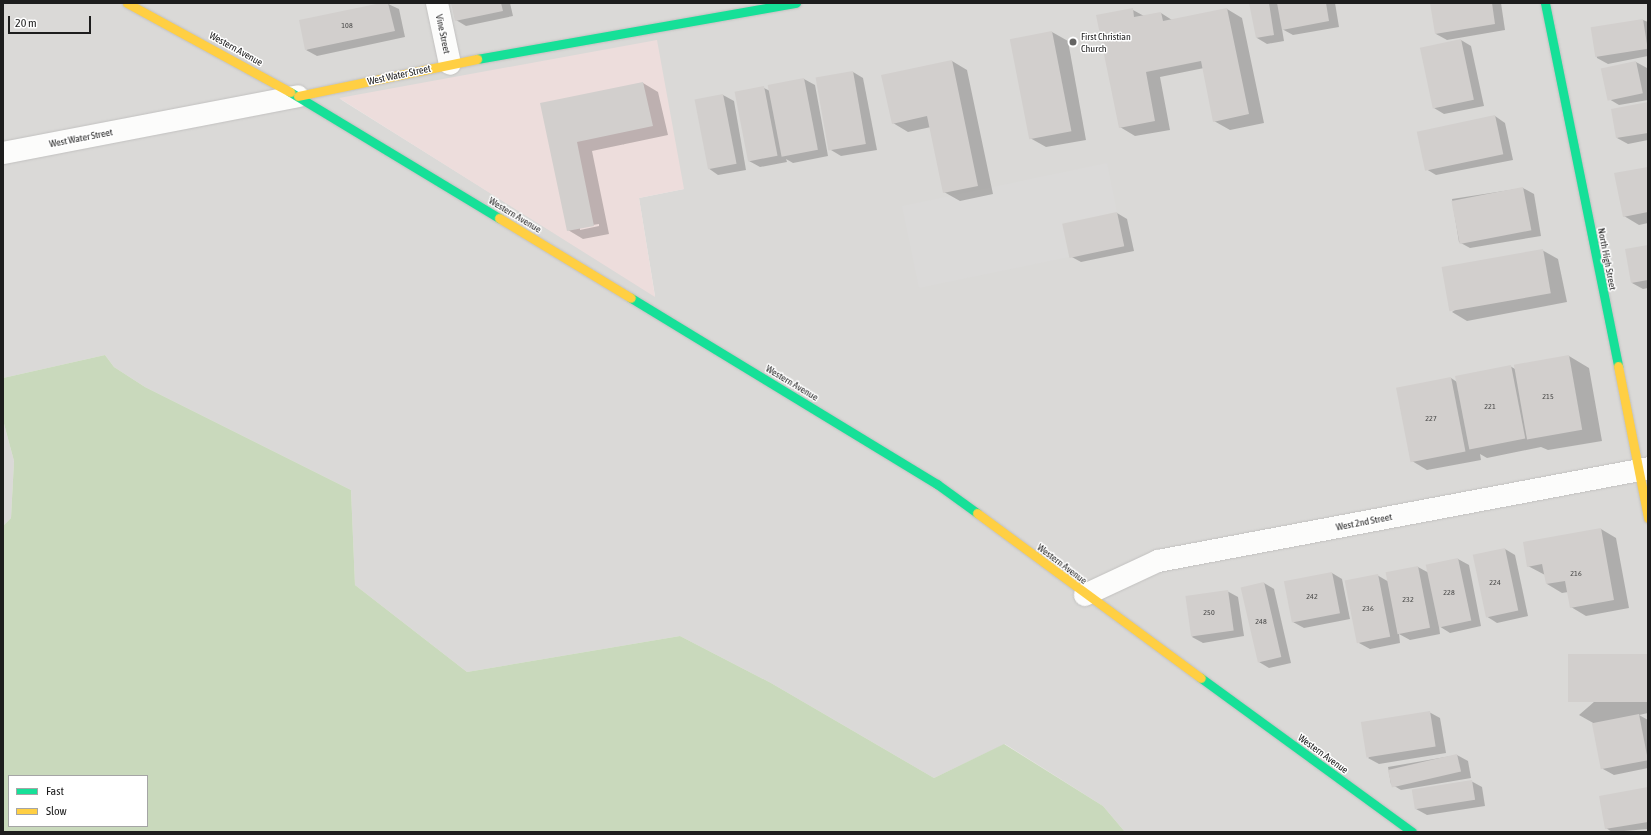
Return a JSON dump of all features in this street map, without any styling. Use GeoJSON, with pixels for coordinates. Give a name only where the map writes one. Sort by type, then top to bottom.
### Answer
{"type":"FeatureCollection","features":[{"type":"Feature","properties":{"kind":"main road","name":"Western Avenue"},"geometry":{"type":"LineString","coordinates":[[127,3],[298,96],[937,484],[1085,595],[1412,832]]}},
{"type":"Feature","properties":{"kind":"main road","name":"West Water Street"},"geometry":{"type":"LineString","coordinates":[[298,96],[450,64],[796,3]]}},
{"type":"Feature","properties":{"kind":"main road","name":"North High Street"},"geometry":{"type":"LineString","coordinates":[[1545,3],[1643,469],[1648,518]]}},
{"type":"Feature","properties":{"kind":"street","name":"Vine Street"},"geometry":{"type":"LineString","coordinates":[[437,3],[450,64]]}},
{"type":"Feature","properties":{"kind":"street","name":"West Water Street"},"geometry":{"type":"LineString","coordinates":[[3,153],[298,96]]}},
{"type":"Feature","properties":{"kind":"street","name":"West 2nd Street"},"geometry":{"type":"LineString","coordinates":[[1085,595],[1158,561],[1643,469]]}},
{"type":"Feature","properties":{"kind":"shaded area"},"geometry":{"type":"Polygon","coordinates":[[[3,3],[1648,3],[1648,832],[1125,832],[1103,806],[1005,744],[934,778],[771,683],[680,636],[467,672],[355,585],[351,490],[145,387],[114,367],[105,355],[3,378],[3,3]],[[340,99],[655,296],[639,198],[684,189],[340,99]]]}},
{"type":"Feature","properties":{"kind":"shaded area"},"geometry":{"type":"Polygon","coordinates":[[[657,40],[684,189],[639,198],[655,297],[339,98],[657,40]]]}},
{"type":"Feature","properties":{"kind":"shaded area"},"geometry":{"type":"Polygon","coordinates":[[[1107,163],[1117,212],[1062,223],[1069,257],[919,288],[902,206],[1107,163]]]}},
{"type":"Feature","properties":{"kind":"shaded area"},"geometry":{"type":"Polygon","coordinates":[[[3,420],[14,461],[11,518],[3,526],[3,420]]]}},
{"type":"Feature","properties":{"kind":"green space"},"geometry":{"type":"Polygon","coordinates":[[[105,355],[114,367],[145,387],[351,490],[355,585],[467,672],[680,636],[771,683],[934,778],[1004,744],[1103,806],[1125,832],[3,832],[3,526],[11,518],[14,461],[3,420],[3,378],[105,355]]]}},
{"type":"Feature","properties":{"kind":"building"},"geometry":{"type":"Polygon","coordinates":[[[381,3],[388,3],[395,31],[305,50],[299,20],[381,3]]]}},
{"type":"Feature","properties":{"kind":"building"},"geometry":{"type":"Polygon","coordinates":[[[451,3],[501,3],[503,11],[455,21],[451,3]]]}},
{"type":"Feature","properties":{"kind":"building"},"geometry":{"type":"Polygon","coordinates":[[[1249,3],[1269,3],[1274,35],[1256,38],[1249,3]]]}},
{"type":"Feature","properties":{"kind":"building"},"geometry":{"type":"Polygon","coordinates":[[[1277,3],[1326,3],[1329,21],[1282,30],[1277,3]]]}},
{"type":"Feature","properties":{"kind":"building"},"geometry":{"type":"Polygon","coordinates":[[[1430,3],[1492,3],[1495,24],[1435,34],[1430,3]]]}},
{"type":"Feature","properties":{"kind":"building"},"geometry":{"type":"Polygon","coordinates":[[[1133,8],[1134,17],[1161,12],[1163,21],[1227,8],[1249,114],[1213,122],[1201,61],[1146,72],[1155,121],[1119,128],[1096,15],[1133,8]]]}},
{"type":"Feature","properties":{"kind":"building"},"geometry":{"type":"Polygon","coordinates":[[[1643,19],[1648,49],[1595,57],[1591,27],[1643,19]]]}},
{"type":"Feature","properties":{"kind":"building"},"geometry":{"type":"Polygon","coordinates":[[[1052,31],[1071,131],[1029,139],[1010,39],[1052,31]]]}},
{"type":"Feature","properties":{"kind":"building"},"geometry":{"type":"Polygon","coordinates":[[[1461,39],[1474,100],[1433,108],[1420,48],[1461,39]]]}},
{"type":"Feature","properties":{"kind":"building"},"geometry":{"type":"Polygon","coordinates":[[[952,60],[978,186],[943,193],[927,116],[892,124],[881,75],[952,60]]]}},
{"type":"Feature","properties":{"kind":"building"},"geometry":{"type":"Polygon","coordinates":[[[1636,61],[1643,93],[1608,101],[1601,68],[1636,61]]]}},
{"type":"Feature","properties":{"kind":"building"},"geometry":{"type":"Polygon","coordinates":[[[853,71],[866,144],[828,150],[816,78],[853,71]]]}},
{"type":"Feature","properties":{"kind":"building"},"geometry":{"type":"Polygon","coordinates":[[[804,78],[818,150],[782,157],[768,85],[804,78]]]}},
{"type":"Feature","properties":{"kind":"building"},"geometry":{"type":"Polygon","coordinates":[[[643,82],[653,126],[577,142],[594,226],[567,231],[540,103],[643,82]]]}},
{"type":"Feature","properties":{"kind":"building"},"geometry":{"type":"Polygon","coordinates":[[[764,86],[778,156],[748,161],[735,92],[764,86]]]}},
{"type":"Feature","properties":{"kind":"building"},"geometry":{"type":"Polygon","coordinates":[[[723,94],[737,164],[708,169],[695,100],[723,94]]]}},
{"type":"Feature","properties":{"kind":"building"},"geometry":{"type":"Polygon","coordinates":[[[1648,102],[1648,133],[1616,138],[1611,109],[1648,102]]]}},
{"type":"Feature","properties":{"kind":"building"},"geometry":{"type":"Polygon","coordinates":[[[1495,115],[1503,154],[1425,171],[1417,132],[1495,115]]]}},
{"type":"Feature","properties":{"kind":"building"},"geometry":{"type":"Polygon","coordinates":[[[1648,167],[1648,212],[1623,217],[1614,173],[1648,167]]]}},
{"type":"Feature","properties":{"kind":"building"},"geometry":{"type":"Polygon","coordinates":[[[1523,187],[1531,230],[1460,244],[1451,201],[1523,187]]]}},
{"type":"Feature","properties":{"kind":"building"},"geometry":{"type":"Polygon","coordinates":[[[1117,212],[1124,246],[1070,258],[1062,224],[1117,212]]]}},
{"type":"Feature","properties":{"kind":"building"},"geometry":{"type":"Polygon","coordinates":[[[1648,245],[1648,280],[1631,283],[1625,249],[1648,245]]]}},
{"type":"Feature","properties":{"kind":"building"},"geometry":{"type":"Polygon","coordinates":[[[1543,249],[1551,293],[1449,311],[1442,267],[1543,249]]]}},
{"type":"Feature","properties":{"kind":"building"},"geometry":{"type":"Polygon","coordinates":[[[1569,355],[1582,430],[1527,440],[1514,365],[1569,355]]]}},
{"type":"Feature","properties":{"kind":"building"},"geometry":{"type":"Polygon","coordinates":[[[1511,365],[1525,439],[1469,449],[1455,376],[1511,365]]]}},
{"type":"Feature","properties":{"kind":"building"},"geometry":{"type":"Polygon","coordinates":[[[1451,377],[1466,452],[1411,462],[1396,388],[1451,377]]]}},
{"type":"Feature","properties":{"kind":"building"},"geometry":{"type":"Polygon","coordinates":[[[1601,528],[1614,600],[1570,608],[1565,581],[1546,584],[1542,564],[1527,567],[1523,542],[1601,528]]]}},
{"type":"Feature","properties":{"kind":"building"},"geometry":{"type":"Polygon","coordinates":[[[1505,548],[1518,611],[1486,617],[1473,555],[1505,548]]]}},
{"type":"Feature","properties":{"kind":"building"},"geometry":{"type":"Polygon","coordinates":[[[1458,558],[1471,621],[1439,627],[1426,565],[1458,558]]]}},
{"type":"Feature","properties":{"kind":"building"},"geometry":{"type":"Polygon","coordinates":[[[1418,566],[1430,628],[1398,634],[1386,572],[1418,566]]]}},
{"type":"Feature","properties":{"kind":"building"},"geometry":{"type":"Polygon","coordinates":[[[1332,572],[1340,613],[1292,623],[1284,581],[1332,572]]]}},
{"type":"Feature","properties":{"kind":"building"},"geometry":{"type":"Polygon","coordinates":[[[1378,574],[1390,637],[1357,643],[1345,580],[1378,574]]]}},
{"type":"Feature","properties":{"kind":"building"},"geometry":{"type":"Polygon","coordinates":[[[1264,582],[1281,657],[1258,662],[1241,587],[1264,582]]]}},
{"type":"Feature","properties":{"kind":"building"},"geometry":{"type":"Polygon","coordinates":[[[1228,590],[1234,631],[1191,637],[1185,596],[1228,590]]]}},
{"type":"Feature","properties":{"kind":"building"},"geometry":{"type":"Polygon","coordinates":[[[1568,654],[1648,654],[1648,702],[1568,702],[1568,654]]]}},
{"type":"Feature","properties":{"kind":"building"},"geometry":{"type":"Polygon","coordinates":[[[1430,711],[1436,747],[1366,758],[1361,722],[1430,711]]]}},
{"type":"Feature","properties":{"kind":"building"},"geometry":{"type":"Polygon","coordinates":[[[1639,714],[1648,760],[1601,769],[1592,723],[1639,714]]]}},
{"type":"Feature","properties":{"kind":"building"},"geometry":{"type":"Polygon","coordinates":[[[1457,754],[1461,772],[1392,788],[1388,770],[1457,754]]]}},
{"type":"Feature","properties":{"kind":"building"},"geometry":{"type":"Polygon","coordinates":[[[1472,780],[1475,800],[1415,809],[1412,790],[1472,780]]]}},
{"type":"Feature","properties":{"kind":"building"},"geometry":{"type":"Polygon","coordinates":[[[1648,787],[1648,822],[1605,829],[1599,796],[1648,787]]]}},
{"type":"Feature","properties":{"kind":"traffic: fast"},"geometry":{"type":"LineString","coordinates":[[477,59],[796,3]]}},
{"type":"Feature","properties":{"kind":"traffic: fast"},"geometry":{"type":"LineString","coordinates":[[1545,3],[1618,366]]}},
{"type":"Feature","properties":{"kind":"traffic: fast"},"geometry":{"type":"LineString","coordinates":[[290,92],[499,218]]}},
{"type":"Feature","properties":{"kind":"traffic: fast"},"geometry":{"type":"LineString","coordinates":[[631,298],[937,484],[977,513]]}},
{"type":"Feature","properties":{"kind":"traffic: fast"},"geometry":{"type":"LineString","coordinates":[[1201,678],[1412,832]]}},
{"type":"Feature","properties":{"kind":"traffic: slow"},"geometry":{"type":"LineString","coordinates":[[127,3],[290,92]]}},
{"type":"Feature","properties":{"kind":"traffic: slow"},"geometry":{"type":"LineString","coordinates":[[298,96],[477,59]]}},
{"type":"Feature","properties":{"kind":"traffic: slow"},"geometry":{"type":"LineString","coordinates":[[499,218],[631,298]]}},
{"type":"Feature","properties":{"kind":"traffic: slow"},"geometry":{"type":"LineString","coordinates":[[1618,366],[1648,518]]}},
{"type":"Feature","properties":{"kind":"traffic: slow"},"geometry":{"type":"LineString","coordinates":[[977,513],[1201,678]]}},
{"type":"Feature","properties":{"kind":"place","name":"First Christian Church"},"geometry":{"type":"Point","coordinates":[1073,42]}}]}
